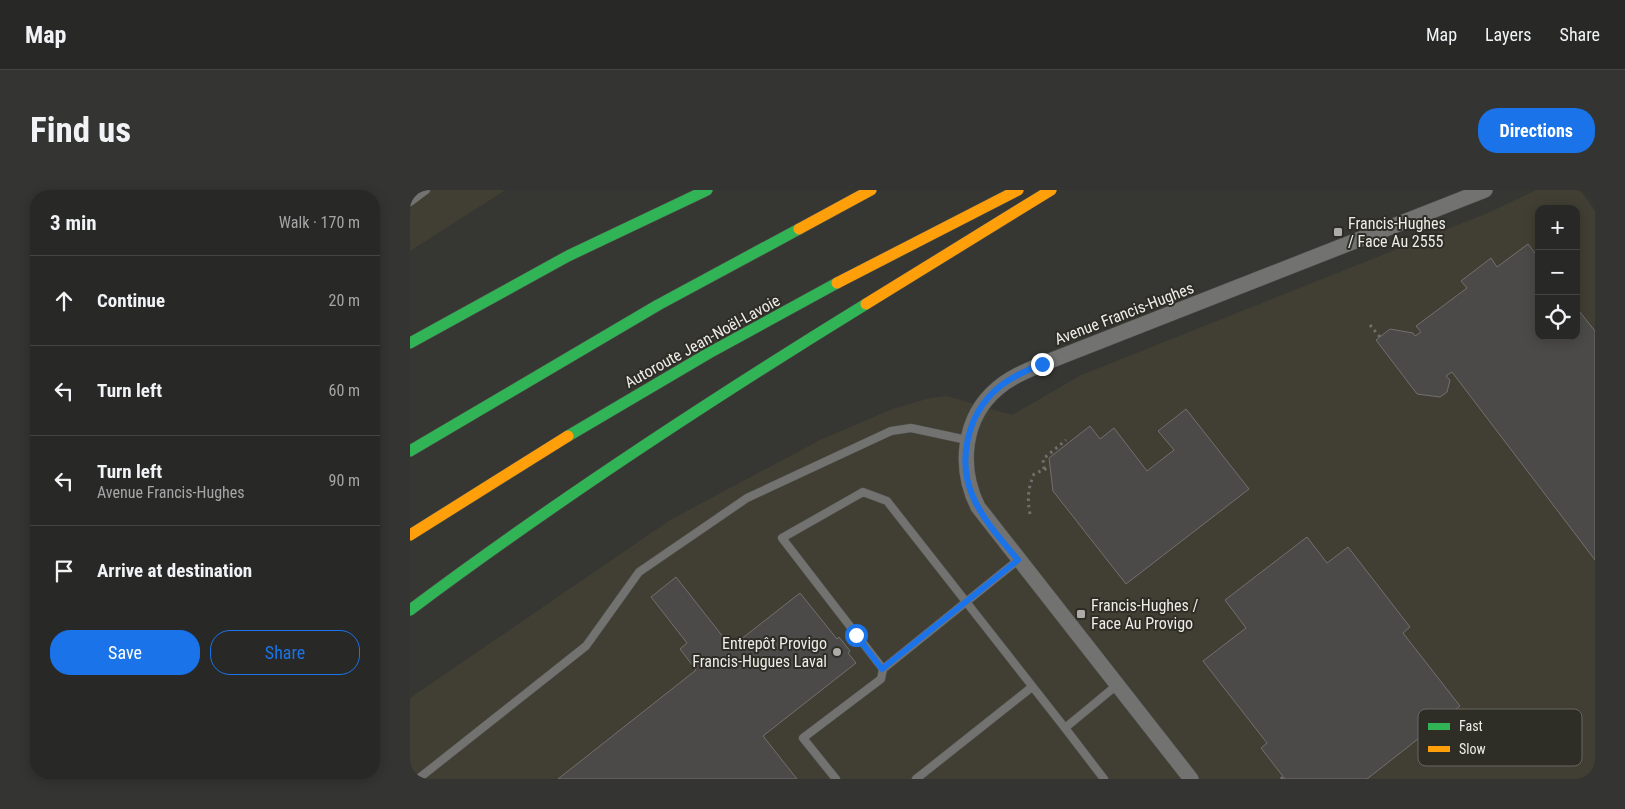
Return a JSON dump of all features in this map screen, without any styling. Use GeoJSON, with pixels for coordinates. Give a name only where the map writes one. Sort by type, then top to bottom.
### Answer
{"type":"FeatureCollection","features":[{"type":"Feature","properties":{"kind":"highway"},"geometry":{"type":"LineString","coordinates":[[410,344],[568,256],[708,190]]}},
{"type":"Feature","properties":{"kind":"highway"},"geometry":{"type":"LineString","coordinates":[[410,451],[658,304],[871,190]]}},
{"type":"Feature","properties":{"kind":"highway","name":"Autoroute Jean-Noël-Lavoie"},"geometry":{"type":"LineString","coordinates":[[410,535],[549,449],[718,350],[834,285],[1018,190]]}},
{"type":"Feature","properties":{"kind":"highway"},"geometry":{"type":"LineString","coordinates":[[410,610],[528,522],[672,424],[1051,190]]}},
{"type":"Feature","properties":{"kind":"street","name":"Avenue Francis-Hughes"},"geometry":{"type":"LineString","coordinates":[[1191,779],[988,522],[974,498],[966,470],[968,440],[973,422],[983,404],[996,390],[1020,374],[1485,190]]}},
{"type":"Feature","properties":{"kind":"lane"},"geometry":{"type":"LineString","coordinates":[[410,202],[426,190]]}},
{"type":"Feature","properties":{"kind":"lane"},"geometry":{"type":"LineString","coordinates":[[418,779],[586,646],[639,572],[747,498],[891,431],[911,428],[968,440]]}},
{"type":"Feature","properties":{"kind":"lane"},"geometry":{"type":"LineString","coordinates":[[836,779],[803,738],[881,678],[882,669],[782,538],[863,492],[886,500],[1104,779]]}},
{"type":"Feature","properties":{"kind":"lane"},"geometry":{"type":"LineString","coordinates":[[882,669],[1018,560]]}},
{"type":"Feature","properties":{"kind":"lane"},"geometry":{"type":"LineString","coordinates":[[1065,728],[1117,685]]}},
{"type":"Feature","properties":{"kind":"lane"},"geometry":{"type":"LineString","coordinates":[[916,779],[1032,687]]}},
{"type":"Feature","properties":{"kind":"path"},"geometry":{"type":"LineString","coordinates":[[1370,325],[1380,337]]}},
{"type":"Feature","properties":{"kind":"path"},"geometry":{"type":"LineString","coordinates":[[1044,469],[1043,459],[1066,440]]}},
{"type":"Feature","properties":{"kind":"path"},"geometry":{"type":"LineString","coordinates":[[1030,514],[1028,494],[1034,474],[1050,468]]}},
{"type":"Feature","properties":{"kind":"shaded area"},"geometry":{"type":"Polygon","coordinates":[[[410,190],[503,190],[504,191],[410,251],[410,190]]]}},
{"type":"Feature","properties":{"kind":"shaded area"},"geometry":{"type":"Polygon","coordinates":[[[1536,190],[1580,190],[1595,211],[1595,779],[410,779],[410,698],[670,520],[820,440],[892,409],[930,398],[947,396],[1012,415],[1081,375],[1490,212],[1536,190]]]}},
{"type":"Feature","properties":{"kind":"building"},"geometry":{"type":"Polygon","coordinates":[[[1528,244],[1535,253],[1535,340],[1580,340],[1580,312],[1595,331],[1595,560],[1452,372],[1446,376],[1450,380],[1447,392],[1440,397],[1417,394],[1376,340],[1390,329],[1413,333],[1415,336],[1421,332],[1416,326],[1467,288],[1461,281],[1491,258],[1497,267],[1528,244]]]}},
{"type":"Feature","properties":{"kind":"building"},"geometry":{"type":"Polygon","coordinates":[[[1186,409],[1249,489],[1126,584],[1053,491],[1049,458],[1090,426],[1100,439],[1114,428],[1147,471],[1174,450],[1158,431],[1186,409]]]}},
{"type":"Feature","properties":{"kind":"building"},"geometry":{"type":"Polygon","coordinates":[[[1307,537],[1327,563],[1348,547],[1410,627],[1403,633],[1460,706],[1456,709],[1418,709],[1418,739],[1367,779],[1285,779],[1261,748],[1267,743],[1203,661],[1246,628],[1225,600],[1307,537]]]}},
{"type":"Feature","properties":{"kind":"building"},"geometry":{"type":"Polygon","coordinates":[[[676,577],[731,647],[800,593],[837,639],[839,637],[850,651],[848,653],[856,663],[763,736],[797,779],[558,779],[696,670],[680,649],[687,643],[651,597],[676,577]]]}},
{"type":"Feature","properties":{"kind":"traffic: fast"},"geometry":{"type":"LineString","coordinates":[[410,343],[568,256],[707,190]]}},
{"type":"Feature","properties":{"kind":"traffic: fast"},"geometry":{"type":"LineString","coordinates":[[410,451],[658,305],[799,229]]}},
{"type":"Feature","properties":{"kind":"traffic: fast"},"geometry":{"type":"LineString","coordinates":[[568,436],[709,353],[837,283]]}},
{"type":"Feature","properties":{"kind":"traffic: fast"},"geometry":{"type":"LineString","coordinates":[[410,610],[578,490],[750,377],[866,304]]}},
{"type":"Feature","properties":{"kind":"traffic: slow"},"geometry":{"type":"LineString","coordinates":[[799,229],[871,190]]}},
{"type":"Feature","properties":{"kind":"traffic: slow"},"geometry":{"type":"LineString","coordinates":[[837,283],[1018,190]]}},
{"type":"Feature","properties":{"kind":"traffic: slow"},"geometry":{"type":"LineString","coordinates":[[866,304],[1051,190]]}},
{"type":"Feature","properties":{"kind":"traffic: slow"},"geometry":{"type":"LineString","coordinates":[[410,535],[568,436]]}},
{"type":"Feature","properties":{"kind":"place","name":"Francis-Hughes / Face Au 2555"},"geometry":{"type":"Point","coordinates":[1338,232]}},
{"type":"Feature","properties":{"kind":"place","name":"Francis-Hughes / Face Au Provigo"},"geometry":{"type":"Point","coordinates":[1081,614]}},
{"type":"Feature","properties":{"kind":"place","name":"Entrepôt Provigo Francis-Hugues Laval"},"geometry":{"type":"Point","coordinates":[837,652]}},
{"type":"Feature","properties":{"kind":"route"},"geometry":{"type":"LineString","coordinates":[[856,635],[882,669],[1018,560],[988,522],[974,498],[966,470],[966,450],[973,422],[989,397],[1012,378],[1042,364]]}}]}
